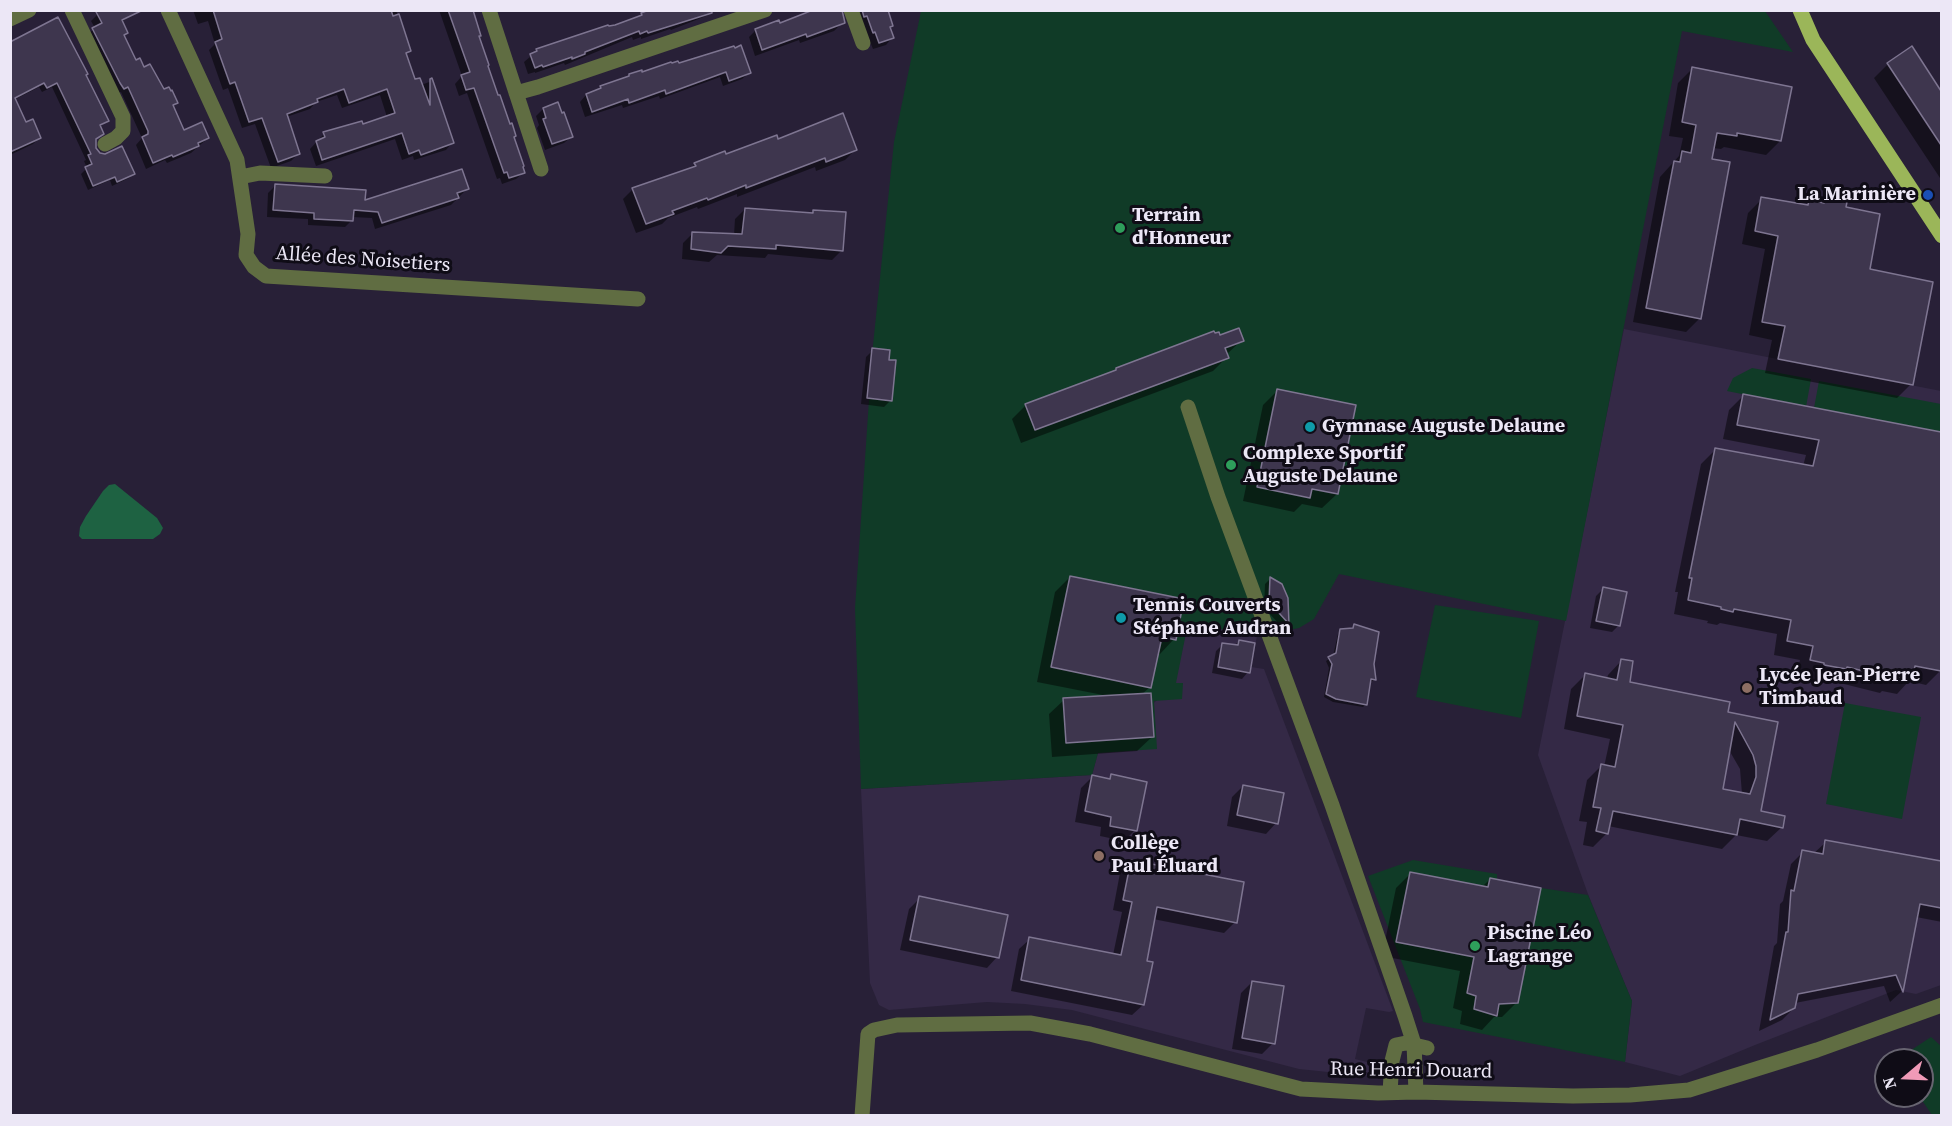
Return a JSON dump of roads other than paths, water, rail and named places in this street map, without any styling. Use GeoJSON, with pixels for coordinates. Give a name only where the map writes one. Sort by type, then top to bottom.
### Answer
{"type":"FeatureCollection","features":[{"type":"Feature","properties":{"kind":"main road"},"geometry":{"type":"LineString","coordinates":[[1788,10],[1796,23],[1814,40]]}},
{"type":"Feature","properties":{"kind":"main road"},"geometry":{"type":"LineString","coordinates":[[1800,10],[1814,40],[1941,236]]}},
{"type":"Feature","properties":{"kind":"street"},"geometry":{"type":"LineString","coordinates":[[10,19],[29,10]]}},
{"type":"Feature","properties":{"kind":"street"},"geometry":{"type":"LineString","coordinates":[[72,10],[123,117],[123,130],[116,138],[105,144]]}},
{"type":"Feature","properties":{"kind":"street","name":"Allée des Noisetiers"},"geometry":{"type":"LineString","coordinates":[[168,10],[237,160],[248,234],[246,255],[254,267],[266,276],[638,299]]}},
{"type":"Feature","properties":{"kind":"street"},"geometry":{"type":"LineString","coordinates":[[489,10],[541,169]]}},
{"type":"Feature","properties":{"kind":"street"},"geometry":{"type":"LineString","coordinates":[[516,93],[549,84],[765,10]]}},
{"type":"Feature","properties":{"kind":"street"},"geometry":{"type":"LineString","coordinates":[[851,10],[863,43]]}},
{"type":"Feature","properties":{"kind":"street"},"geometry":{"type":"LineString","coordinates":[[240,177],[260,173],[325,176]]}},
{"type":"Feature","properties":{"kind":"street"},"geometry":{"type":"LineString","coordinates":[[1188,407],[1218,497],[1420,1046],[1416,1092]]}},
{"type":"Feature","properties":{"kind":"street","name":"Rue Henri Douard"},"geometry":{"type":"LineString","coordinates":[[862,1116],[868,1034],[874,1030],[897,1025],[1030,1023],[1090,1034],[1301,1089],[1573,1096],[1630,1095],[1689,1090],[1817,1050],[1941,1005]]}},
{"type":"Feature","properties":{"kind":"street"},"geometry":{"type":"LineString","coordinates":[[1390,1092],[1392,1061],[1396,1045],[1402,1043],[1420,1046]]}},
{"type":"Feature","properties":{"kind":"place","name":"La Marinière"},"geometry":{"type":"Point","coordinates":[1928,195]}},
{"type":"Feature","properties":{"kind":"place","name":"Terrain d'Honneur"},"geometry":{"type":"Point","coordinates":[1120,228]}},
{"type":"Feature","properties":{"kind":"place","name":"Gymnase Auguste Delaune"},"geometry":{"type":"Point","coordinates":[1310,427]}},
{"type":"Feature","properties":{"kind":"place","name":"Complexe Sportif Auguste Delaune"},"geometry":{"type":"Point","coordinates":[1231,465]}},
{"type":"Feature","properties":{"kind":"place","name":"Tennis Couverts Stéphane Audran"},"geometry":{"type":"Point","coordinates":[1121,618]}},
{"type":"Feature","properties":{"kind":"place","name":"Lycée Jean-Pierre Timbaud"},"geometry":{"type":"Point","coordinates":[1747,688]}},
{"type":"Feature","properties":{"kind":"place","name":"Collège Paul Éluard"},"geometry":{"type":"Point","coordinates":[1099,856]}},
{"type":"Feature","properties":{"kind":"place","name":"Piscine Léo Lagrange"},"geometry":{"type":"Point","coordinates":[1475,946]}}]}
